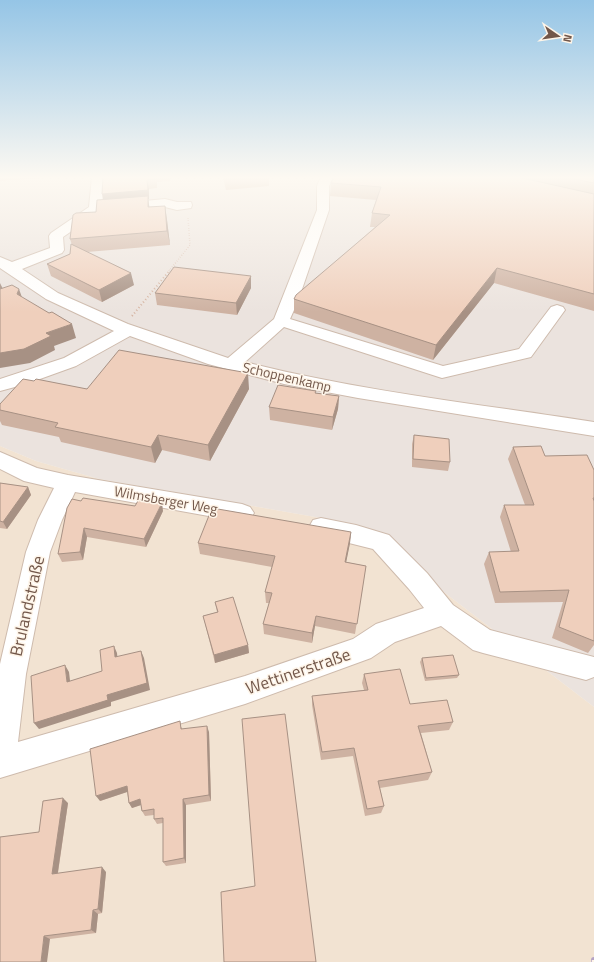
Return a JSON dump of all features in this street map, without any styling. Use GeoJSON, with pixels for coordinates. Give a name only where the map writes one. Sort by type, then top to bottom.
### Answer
{"type":"FeatureCollection","features":[{"type":"Feature","properties":{"kind":"street"},"geometry":{"type":"LineString","coordinates":[[5,264],[57,250],[56,236],[76,222]]}},
{"type":"Feature","properties":{"kind":"street"},"geometry":{"type":"LineString","coordinates":[[232,364],[281,321],[290,301],[319,222]]}},
{"type":"Feature","properties":{"kind":"street","name":"Schoppenkamp"},"geometry":{"type":"LineString","coordinates":[[5,264],[27,287],[52,296],[125,330],[232,364],[284,378],[358,392],[594,429]]}},
{"type":"Feature","properties":{"kind":"street"},"geometry":{"type":"LineString","coordinates":[[281,321],[442,372],[525,353],[557,310]]}},
{"type":"Feature","properties":{"kind":"street"},"geometry":{"type":"LineString","coordinates":[[0,385],[70,362],[125,330]]}},
{"type":"Feature","properties":{"kind":"street","name":"Wilmsberger Weg"},"geometry":{"type":"LineString","coordinates":[[0,460],[32,475],[68,483],[263,517]]}},
{"type":"Feature","properties":{"kind":"street","name":"Brulandstraße"},"geometry":{"type":"LineString","coordinates":[[0,757],[12,674],[38,552],[50,520],[68,483]]}},
{"type":"Feature","properties":{"kind":"street"},"geometry":{"type":"LineString","coordinates":[[302,524],[356,534],[381,542],[418,581],[444,613],[483,641],[586,667]]}},
{"type":"Feature","properties":{"kind":"street","name":"Wettinerstraße"},"geometry":{"type":"LineString","coordinates":[[0,762],[245,690],[361,649],[386,633],[444,613]]}},
{"type":"Feature","properties":{"kind":"path"},"geometry":{"type":"LineString","coordinates":[[125,330],[190,245],[188,222]]}},
{"type":"Feature","properties":{"kind":"shaded area"},"geometry":{"type":"Polygon","coordinates":[[[0,222],[594,222],[594,707],[355,524],[99,479],[36,461],[0,446],[0,222]]]}},
{"type":"Feature","properties":{"kind":"shaded area"},"geometry":{"type":"Polygon","coordinates":[[[0,446],[36,461],[99,479],[355,524],[594,707],[594,962],[0,962],[0,446]]]}},
{"type":"Feature","properties":{"kind":"building"},"geometry":{"type":"Polygon","coordinates":[[[72,222],[166,222],[167,231],[70,239],[72,222]]]}},
{"type":"Feature","properties":{"kind":"building"},"geometry":{"type":"Polygon","coordinates":[[[382,222],[594,222],[594,294],[497,268],[436,345],[294,299],[296,295],[382,222]]]}},
{"type":"Feature","properties":{"kind":"building"},"geometry":{"type":"Polygon","coordinates":[[[71,244],[131,273],[99,290],[47,264],[70,254],[71,244]]]}},
{"type":"Feature","properties":{"kind":"building"},"geometry":{"type":"Polygon","coordinates":[[[174,267],[251,276],[236,303],[155,293],[174,267]]]}},
{"type":"Feature","properties":{"kind":"building"},"geometry":{"type":"Polygon","coordinates":[[[12,285],[19,289],[17,294],[49,313],[52,312],[72,324],[46,333],[51,336],[24,349],[0,353],[0,289],[12,285]]]}},
{"type":"Feature","properties":{"kind":"building"},"geometry":{"type":"Polygon","coordinates":[[[119,350],[248,373],[208,445],[158,435],[151,447],[55,427],[58,423],[0,410],[0,404],[23,379],[34,381],[36,379],[87,389],[119,350]]]}},
{"type":"Feature","properties":{"kind":"building"},"geometry":{"type":"Polygon","coordinates":[[[278,385],[316,391],[315,393],[339,396],[333,417],[269,407],[278,385]]]}},
{"type":"Feature","properties":{"kind":"building"},"geometry":{"type":"Polygon","coordinates":[[[414,435],[449,439],[450,462],[413,459],[414,435]]]}},
{"type":"Feature","properties":{"kind":"building"},"geometry":{"type":"Polygon","coordinates":[[[541,446],[545,456],[587,455],[594,470],[594,641],[559,627],[569,590],[500,592],[489,552],[519,551],[504,505],[534,505],[513,447],[541,446]]]}},
{"type":"Feature","properties":{"kind":"building"},"geometry":{"type":"Polygon","coordinates":[[[0,483],[28,487],[3,522],[0,521],[0,483]]]}},
{"type":"Feature","properties":{"kind":"building"},"geometry":{"type":"Polygon","coordinates":[[[83,498],[135,506],[139,499],[162,503],[144,539],[84,528],[80,552],[58,554],[67,508],[72,499],[81,501],[83,498]]]}},
{"type":"Feature","properties":{"kind":"building"},"geometry":{"type":"Polygon","coordinates":[[[212,508],[351,532],[345,562],[366,566],[357,624],[316,616],[312,633],[263,624],[272,593],[265,592],[275,556],[198,543],[212,508]]]}},
{"type":"Feature","properties":{"kind":"building"},"geometry":{"type":"Polygon","coordinates":[[[233,597],[248,645],[214,655],[203,616],[218,612],[215,602],[233,597]]]}},
{"type":"Feature","properties":{"kind":"building"},"geometry":{"type":"Polygon","coordinates":[[[114,646],[115,657],[141,651],[147,683],[107,695],[108,700],[34,723],[31,676],[65,665],[67,682],[102,671],[100,650],[114,646]]]}},
{"type":"Feature","properties":{"kind":"building"},"geometry":{"type":"Polygon","coordinates":[[[453,655],[459,675],[426,678],[422,658],[453,655]]]}},
{"type":"Feature","properties":{"kind":"building"},"geometry":{"type":"Polygon","coordinates":[[[400,669],[410,704],[447,700],[453,722],[418,726],[432,772],[378,781],[384,806],[367,809],[354,748],[322,752],[312,696],[368,690],[364,674],[400,669]]]}},
{"type":"Feature","properties":{"kind":"building"},"geometry":{"type":"Polygon","coordinates":[[[285,714],[316,962],[224,962],[221,892],[255,886],[242,719],[285,714]]]}},
{"type":"Feature","properties":{"kind":"building"},"geometry":{"type":"Polygon","coordinates":[[[180,721],[181,729],[207,726],[209,795],[183,799],[184,858],[163,862],[163,818],[154,819],[154,809],[142,811],[140,799],[129,803],[127,786],[96,796],[90,749],[180,721]]]}},
{"type":"Feature","properties":{"kind":"building"},"geometry":{"type":"Polygon","coordinates":[[[63,798],[52,874],[102,867],[98,909],[93,910],[91,930],[44,936],[41,962],[0,962],[0,837],[39,832],[43,801],[63,798]]]}}]}
